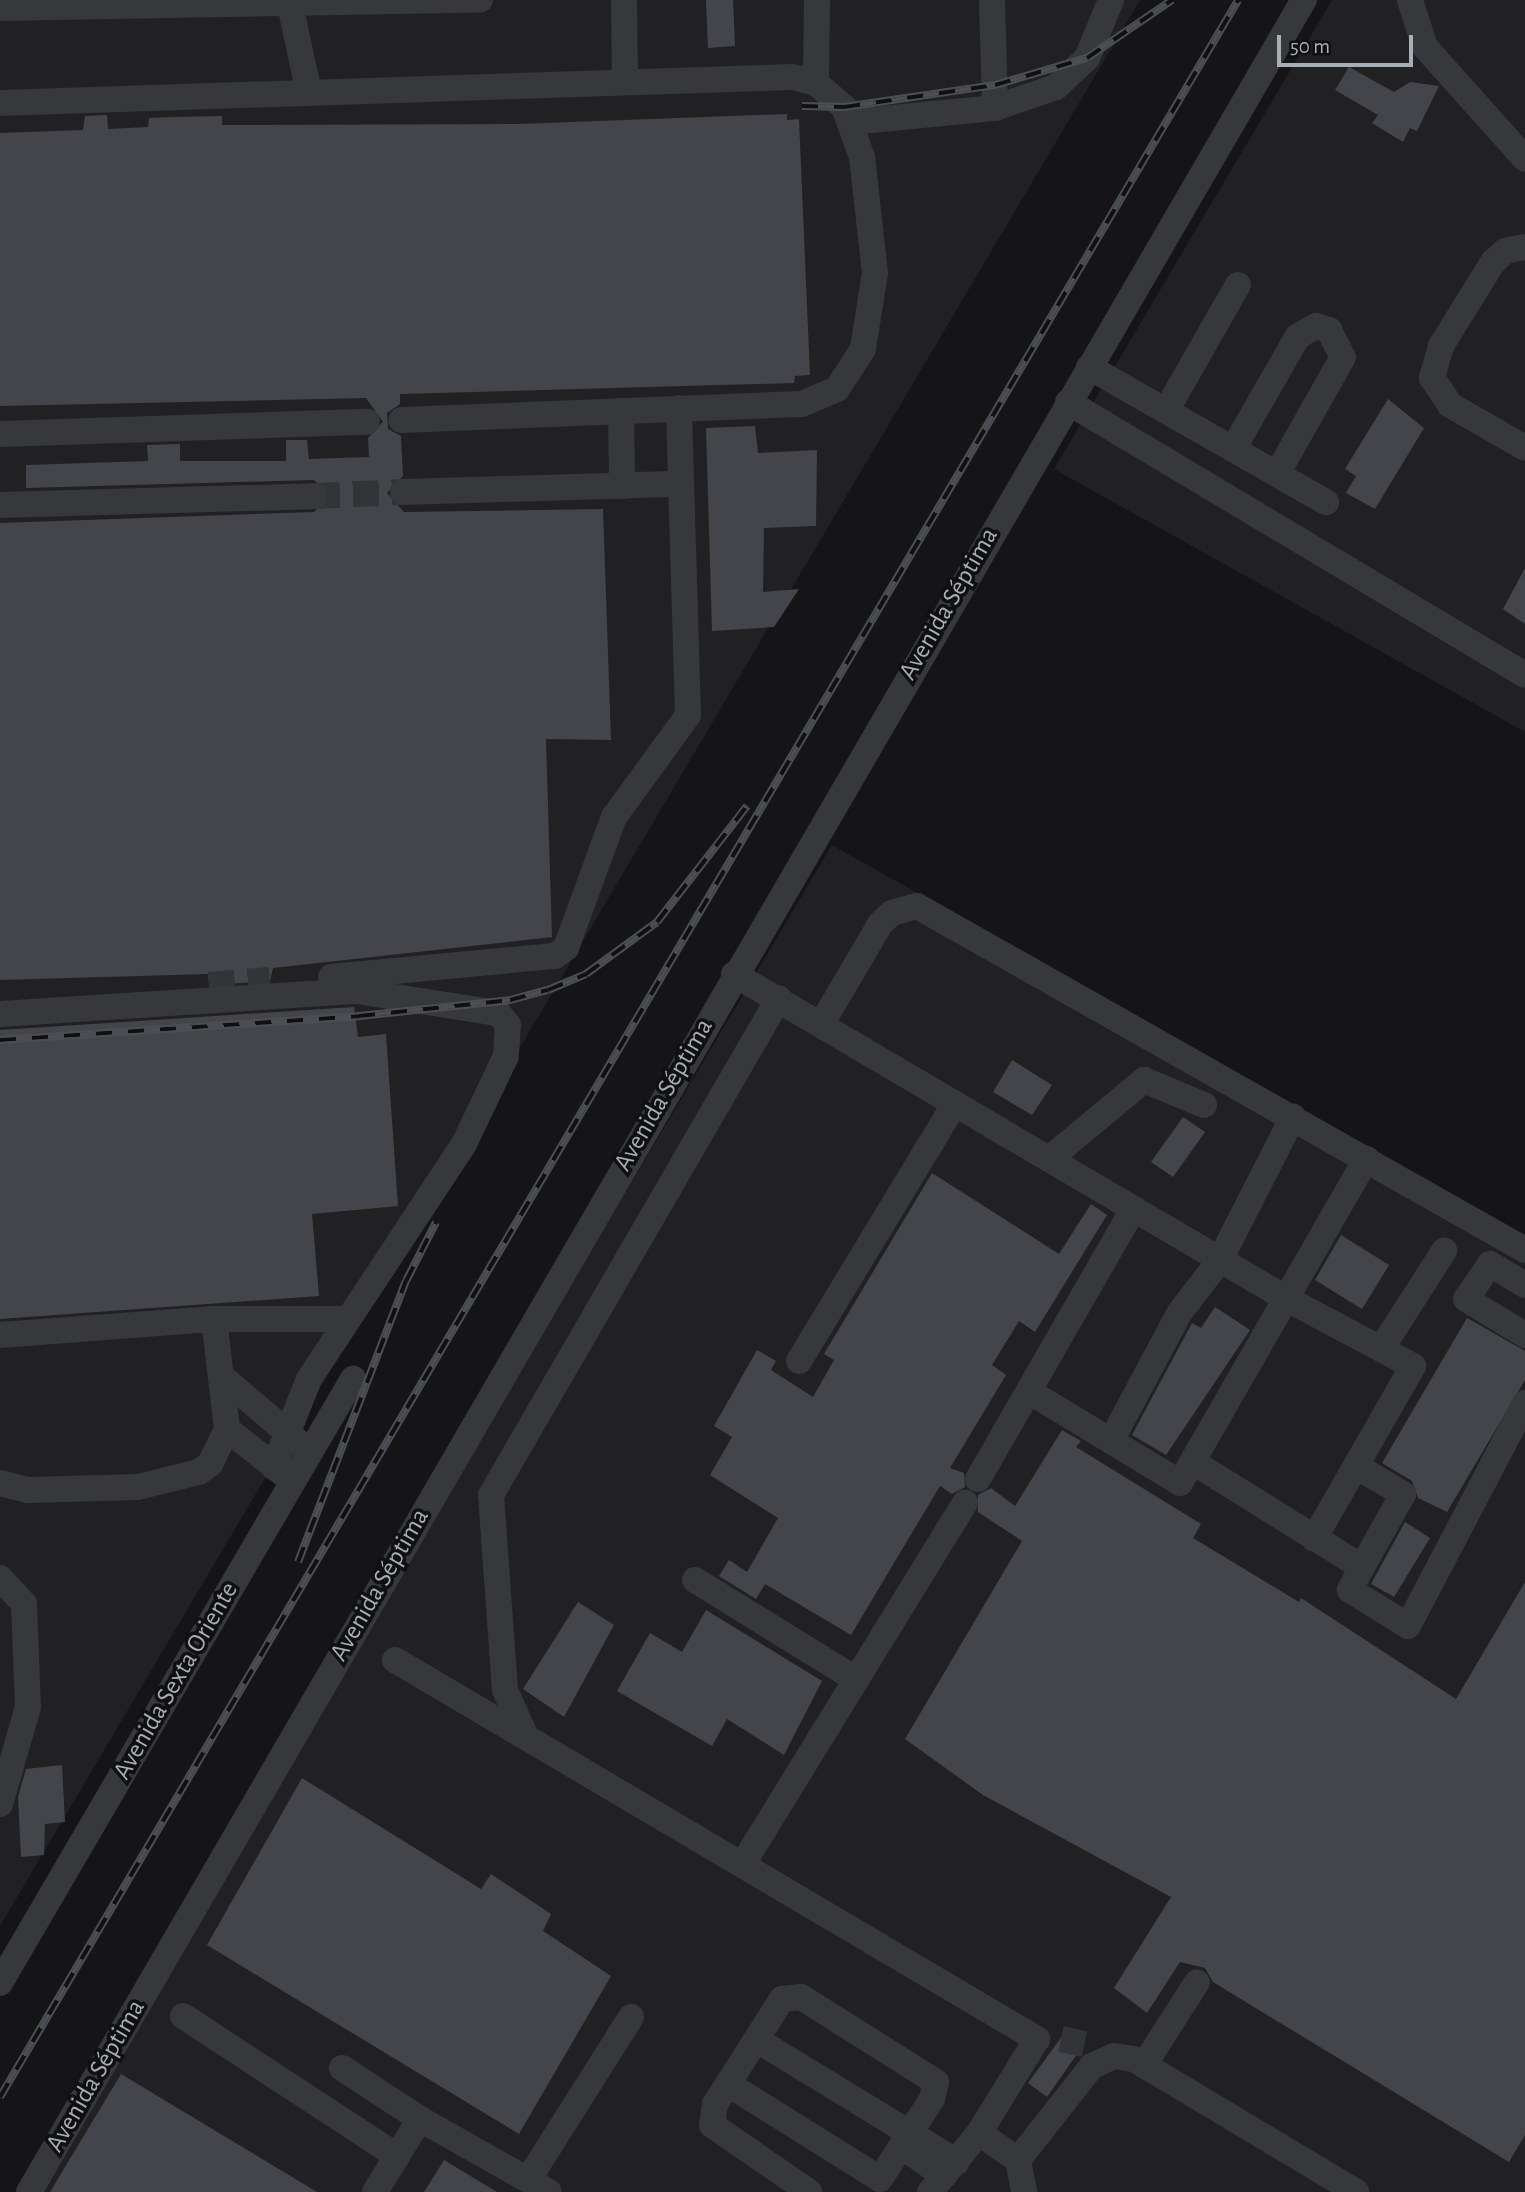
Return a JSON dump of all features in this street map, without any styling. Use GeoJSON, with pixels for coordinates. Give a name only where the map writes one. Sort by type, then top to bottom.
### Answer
{"type":"FeatureCollection","features":[{"type":"Feature","properties":{"kind":"street"},"geometry":{"type":"LineString","coordinates":[[0,8],[480,0]]}},
{"type":"Feature","properties":{"kind":"street"},"geometry":{"type":"LineString","coordinates":[[624,0],[625,82]]}},
{"type":"Feature","properties":{"kind":"street"},"geometry":{"type":"LineString","coordinates":[[816,83],[817,0]]}},
{"type":"Feature","properties":{"kind":"street"},"geometry":{"type":"LineString","coordinates":[[992,0],[995,108]]}},
{"type":"Feature","properties":{"kind":"street"},"geometry":{"type":"LineString","coordinates":[[852,122],[995,108],[1056,87],[1080,65],[1111,0]]}},
{"type":"Feature","properties":{"kind":"street","name":"Avenida Séptima"},"geometry":{"type":"LineString","coordinates":[[29,2192],[734,974],[1304,0]]}},
{"type":"Feature","properties":{"kind":"street"},"geometry":{"type":"LineString","coordinates":[[1410,0],[1425,47],[1525,159]]}},
{"type":"Feature","properties":{"kind":"street"},"geometry":{"type":"LineString","coordinates":[[290,5],[308,88]]}},
{"type":"Feature","properties":{"kind":"street"},"geometry":{"type":"LineString","coordinates":[[0,103],[308,88],[792,77],[816,83],[835,95],[852,122],[862,157],[874,273],[872,320],[853,369],[837,389],[801,404],[401,420]]}},
{"type":"Feature","properties":{"kind":"street"},"geometry":{"type":"LineString","coordinates":[[1525,247],[1505,250],[1493,262],[1441,346],[1432,378],[1450,405],[1525,448]]}},
{"type":"Feature","properties":{"kind":"street"},"geometry":{"type":"LineString","coordinates":[[1166,411],[1238,285]]}},
{"type":"Feature","properties":{"kind":"street"},"geometry":{"type":"LineString","coordinates":[[1233,449],[1298,336],[1317,326],[1329,330],[1343,357],[1277,474]]}},
{"type":"Feature","properties":{"kind":"street"},"geometry":{"type":"LineString","coordinates":[[1089,366],[1326,502]]}},
{"type":"Feature","properties":{"kind":"street"},"geometry":{"type":"LineString","coordinates":[[1068,402],[1525,675]]}},
{"type":"Feature","properties":{"kind":"street"},"geometry":{"type":"LineString","coordinates":[[270,980],[555,956],[566,948],[614,817],[688,715],[679,408]]}},
{"type":"Feature","properties":{"kind":"street"},"geometry":{"type":"LineString","coordinates":[[621,411],[622,486]]}},
{"type":"Feature","properties":{"kind":"street"},"geometry":{"type":"LineString","coordinates":[[0,433],[367,422]]}},
{"type":"Feature","properties":{"kind":"street"},"geometry":{"type":"LineString","coordinates":[[403,492],[680,484]]}},
{"type":"Feature","properties":{"kind":"street"},"geometry":{"type":"LineString","coordinates":[[0,505],[314,496]]}},
{"type":"Feature","properties":{"kind":"street"},"geometry":{"type":"LineString","coordinates":[[821,1023],[880,924],[892,913],[917,906],[1525,1250]]}},
{"type":"Feature","properties":{"kind":"street"},"geometry":{"type":"LineString","coordinates":[[734,974],[779,998],[1287,1299],[1413,1366],[1314,1539]]}},
{"type":"Feature","properties":{"kind":"street"},"geometry":{"type":"LineString","coordinates":[[0,997],[209,985]]}},
{"type":"Feature","properties":{"kind":"street"},"geometry":{"type":"LineString","coordinates":[[0,1014],[357,991],[498,1013],[508,1025],[506,1056],[464,1144],[309,1379],[300,1444]]}},
{"type":"Feature","properties":{"kind":"street"},"geometry":{"type":"LineString","coordinates":[[526,1737],[505,1690],[491,1495],[779,998]]}},
{"type":"Feature","properties":{"kind":"street"},"geometry":{"type":"LineString","coordinates":[[1049,1159],[1143,1080],[1204,1105]]}},
{"type":"Feature","properties":{"kind":"street"},"geometry":{"type":"LineString","coordinates":[[799,1361],[955,1103]]}},
{"type":"Feature","properties":{"kind":"street"},"geometry":{"type":"LineString","coordinates":[[1111,1441],[1180,1311],[1220,1260],[1293,1117]]}},
{"type":"Feature","properties":{"kind":"street"},"geometry":{"type":"LineString","coordinates":[[1030,1392],[1180,1483],[1366,1158]]}},
{"type":"Feature","properties":{"kind":"street"},"geometry":{"type":"LineString","coordinates":[[978,1479],[1133,1209]]}},
{"type":"Feature","properties":{"kind":"street"},"geometry":{"type":"LineString","coordinates":[[1381,1349],[1444,1251]]}},
{"type":"Feature","properties":{"kind":"street"},"geometry":{"type":"LineString","coordinates":[[1525,1285],[1490,1264],[1466,1299],[1525,1335]]}},
{"type":"Feature","properties":{"kind":"street"},"geometry":{"type":"LineString","coordinates":[[0,1335],[214,1319],[348,1319]]}},
{"type":"Feature","properties":{"kind":"street"},"geometry":{"type":"LineString","coordinates":[[0,1483],[28,1490],[174,1483],[210,1464],[227,1429],[214,1319]]}},
{"type":"Feature","properties":{"kind":"street"},"geometry":{"type":"LineString","coordinates":[[220,1376],[300,1444]]}},
{"type":"Feature","properties":{"kind":"street","name":"Avenida Sexta Oriente"},"geometry":{"type":"LineString","coordinates":[[1,1980],[300,1444],[353,1379]]}},
{"type":"Feature","properties":{"kind":"street"},"geometry":{"type":"LineString","coordinates":[[1356,1466],[1403,1494],[1350,1590],[1408,1626],[1524,1408]]}},
{"type":"Feature","properties":{"kind":"street"},"geometry":{"type":"LineString","coordinates":[[227,1429],[284,1474]]}},
{"type":"Feature","properties":{"kind":"street"},"geometry":{"type":"LineString","coordinates":[[1193,1462],[1362,1567]]}},
{"type":"Feature","properties":{"kind":"street"},"geometry":{"type":"LineString","coordinates":[[744,1862],[965,1503]]}},
{"type":"Feature","properties":{"kind":"street"},"geometry":{"type":"LineString","coordinates":[[0,1578],[24,1604],[28,1707],[0,1804]]}},
{"type":"Feature","properties":{"kind":"street"},"geometry":{"type":"LineString","coordinates":[[695,1580],[857,1680]]}},
{"type":"Feature","properties":{"kind":"street"},"geometry":{"type":"LineString","coordinates":[[395,1660],[744,1862],[1061,2040],[1144,2065],[1326,2185],[1356,2192]]}},
{"type":"Feature","properties":{"kind":"street"},"geometry":{"type":"LineString","coordinates":[[1144,2065],[1197,1982]]}},
{"type":"Feature","properties":{"kind":"street"},"geometry":{"type":"LineString","coordinates":[[728,2084],[876,2186],[908,2139],[936,2082],[801,1997],[782,1999],[728,2084],[712,2125],[809,2192]]}},
{"type":"Feature","properties":{"kind":"street"},"geometry":{"type":"LineString","coordinates":[[183,2016],[397,2156]]}},
{"type":"Feature","properties":{"kind":"street"},"geometry":{"type":"LineString","coordinates":[[342,2068],[420,2119],[538,2186],[631,2017]]}},
{"type":"Feature","properties":{"kind":"street"},"geometry":{"type":"LineString","coordinates":[[757,2040],[908,2139],[944,2177],[1061,2040]]}},
{"type":"Feature","properties":{"kind":"street"},"geometry":{"type":"LineString","coordinates":[[1018,2160],[1091,2066],[1114,2056]]}},
{"type":"Feature","properties":{"kind":"street"},"geometry":{"type":"LineString","coordinates":[[375,2192],[420,2119]]}},
{"type":"Feature","properties":{"kind":"street"},"geometry":{"type":"LineString","coordinates":[[979,2133],[1018,2160],[1024,2192]]}},
{"type":"Feature","properties":{"kind":"shaded area"},"geometry":{"type":"Polygon","coordinates":[[[0,0],[1140,0],[0,1926],[0,0]]]}},
{"type":"Feature","properties":{"kind":"shaded area"},"geometry":{"type":"Polygon","coordinates":[[[1332,0],[1525,0],[1525,732],[1054,469],[1332,0]]]}},
{"type":"Feature","properties":{"kind":"shaded area"},"geometry":{"type":"Polygon","coordinates":[[[832,845],[1525,1235],[1525,2192],[32,2192],[832,845]]]}},
{"type":"Feature","properties":{"kind":"building"},"geometry":{"type":"Polygon","coordinates":[[[706,0],[733,0],[735,46],[708,48],[706,0]]]}},
{"type":"Feature","properties":{"kind":"building"},"geometry":{"type":"Polygon","coordinates":[[[1349,67],[1394,92],[1410,82],[1439,86],[1417,131],[1410,128],[1403,142],[1372,123],[1378,115],[1335,90],[1349,67]]]}},
{"type":"Feature","properties":{"kind":"building"},"geometry":{"type":"Polygon","coordinates":[[[787,114],[787,120],[799,119],[810,375],[795,376],[794,383],[400,394],[400,404],[387,413],[388,429],[401,436],[403,476],[387,493],[404,512],[603,509],[611,740],[546,739],[552,937],[273,968],[270,981],[209,985],[208,974],[0,980],[0,523],[314,512],[330,496],[314,480],[26,488],[26,465],[148,461],[147,445],[180,444],[180,461],[286,461],[286,440],[307,440],[309,459],[369,457],[368,438],[383,422],[366,398],[0,406],[0,133],[83,130],[85,116],[107,115],[108,129],[148,127],[149,118],[173,117],[222,116],[222,125],[519,124],[787,114]]]}},
{"type":"Feature","properties":{"kind":"building"},"geometry":{"type":"Polygon","coordinates":[[[1388,399],[1424,428],[1375,509],[1346,493],[1356,476],[1345,469],[1388,399]]]}},
{"type":"Feature","properties":{"kind":"building"},"geometry":{"type":"Polygon","coordinates":[[[755,426],[758,453],[817,450],[816,526],[764,528],[763,592],[799,589],[774,627],[712,631],[706,428],[755,426]]]}},
{"type":"Feature","properties":{"kind":"building"},"geometry":{"type":"Polygon","coordinates":[[[1525,568],[1525,624],[1503,609],[1525,568]]]}},
{"type":"Feature","properties":{"kind":"building"},"geometry":{"type":"Polygon","coordinates":[[[354,1007],[358,1037],[386,1034],[398,1206],[312,1214],[319,1296],[0,1319],[0,1030],[354,1007]]]}},
{"type":"Feature","properties":{"kind":"building"},"geometry":{"type":"Polygon","coordinates":[[[1012,1060],[1052,1085],[1032,1115],[993,1092],[1012,1060]]]}},
{"type":"Feature","properties":{"kind":"building"},"geometry":{"type":"Polygon","coordinates":[[[1183,1117],[1205,1132],[1173,1177],[1151,1162],[1183,1117]]]}},
{"type":"Feature","properties":{"kind":"building"},"geometry":{"type":"Polygon","coordinates":[[[932,1173],[1059,1254],[1091,1204],[1107,1215],[1035,1332],[1019,1321],[992,1365],[1006,1375],[950,1468],[964,1473],[965,1487],[952,1494],[940,1486],[851,1635],[765,1584],[756,1599],[719,1576],[729,1560],[747,1572],[778,1518],[710,1475],[732,1437],[714,1426],[757,1350],[776,1361],[771,1370],[813,1397],[834,1360],[824,1354],[932,1173]]]}},
{"type":"Feature","properties":{"kind":"building"},"geometry":{"type":"Polygon","coordinates":[[[1341,1235],[1389,1265],[1362,1309],[1315,1280],[1341,1235]]]}},
{"type":"Feature","properties":{"kind":"building"},"geometry":{"type":"Polygon","coordinates":[[[1215,1307],[1250,1330],[1166,1455],[1132,1435],[1192,1323],[1201,1328],[1215,1307]]]}},
{"type":"Feature","properties":{"kind":"building"},"geometry":{"type":"Polygon","coordinates":[[[1467,1318],[1525,1351],[1525,1380],[1447,1512],[1418,1498],[1412,1481],[1382,1463],[1467,1318]]]}},
{"type":"Feature","properties":{"kind":"building"},"geometry":{"type":"Polygon","coordinates":[[[1062,1430],[1081,1441],[1076,1447],[1201,1524],[1193,1538],[1299,1602],[1301,1598],[1456,1699],[1525,1582],[1525,2135],[1509,2162],[1213,1982],[1205,1968],[1180,1962],[1147,2013],[1114,1988],[1171,1897],[983,1795],[905,1739],[1022,1541],[978,1512],[978,1495],[991,1488],[1015,1506],[1062,1430]]]}},
{"type":"Feature","properties":{"kind":"building"},"geometry":{"type":"Polygon","coordinates":[[[1405,1522],[1430,1538],[1394,1597],[1371,1584],[1405,1522]]]}},
{"type":"Feature","properties":{"kind":"building"},"geometry":{"type":"Polygon","coordinates":[[[578,1602],[614,1625],[564,1717],[523,1689],[578,1602]]]}},
{"type":"Feature","properties":{"kind":"building"},"geometry":{"type":"Polygon","coordinates":[[[706,1610],[822,1681],[784,1755],[727,1719],[712,1746],[617,1691],[650,1633],[682,1652],[706,1610]]]}},
{"type":"Feature","properties":{"kind":"building"},"geometry":{"type":"Polygon","coordinates":[[[62,1765],[65,1822],[45,1824],[44,1855],[21,1857],[18,1797],[26,1769],[62,1765]]]}},
{"type":"Feature","properties":{"kind":"building"},"geometry":{"type":"Polygon","coordinates":[[[302,1778],[481,1889],[491,1874],[551,1914],[543,1931],[611,1976],[519,2134],[207,1945],[302,1778]]]}},
{"type":"Feature","properties":{"kind":"building"},"geometry":{"type":"Polygon","coordinates":[[[1065,2032],[1082,2047],[1047,2097],[1028,2083],[1065,2032]]]}},
{"type":"Feature","properties":{"kind":"building"},"geometry":{"type":"Polygon","coordinates":[[[121,2074],[317,2192],[50,2192],[121,2074]]]}},
{"type":"Feature","properties":{"kind":"building"},"geometry":{"type":"Polygon","coordinates":[[[444,2160],[497,2192],[424,2192],[444,2160]]]}},
{"type":"Feature","properties":{"kind":"tunnel"},"geometry":{"type":"LineString","coordinates":[[314,496],[403,492]]}},
{"type":"Feature","properties":{"kind":"tunnel"},"geometry":{"type":"LineString","coordinates":[[209,985],[270,980]]}},
{"type":"Feature","properties":{"kind":"tunnel"},"geometry":{"type":"LineString","coordinates":[[1061,2039],[1084,2044]]}},
{"type":"Feature","properties":{"kind":"railway"},"geometry":{"type":"LineString","coordinates":[[802,106],[844,107],[995,85],[1087,58],[1172,0]]}},
{"type":"Feature","properties":{"kind":"railway"},"geometry":{"type":"LineString","coordinates":[[0,2097],[1238,0]]}},
{"type":"Feature","properties":{"kind":"railway"},"geometry":{"type":"LineString","coordinates":[[0,1040],[359,1016],[510,1000],[548,990],[586,974],[657,922],[747,806]]}},
{"type":"Feature","properties":{"kind":"railway"},"geometry":{"type":"LineString","coordinates":[[298,1562],[406,1281],[436,1222]]}}]}
